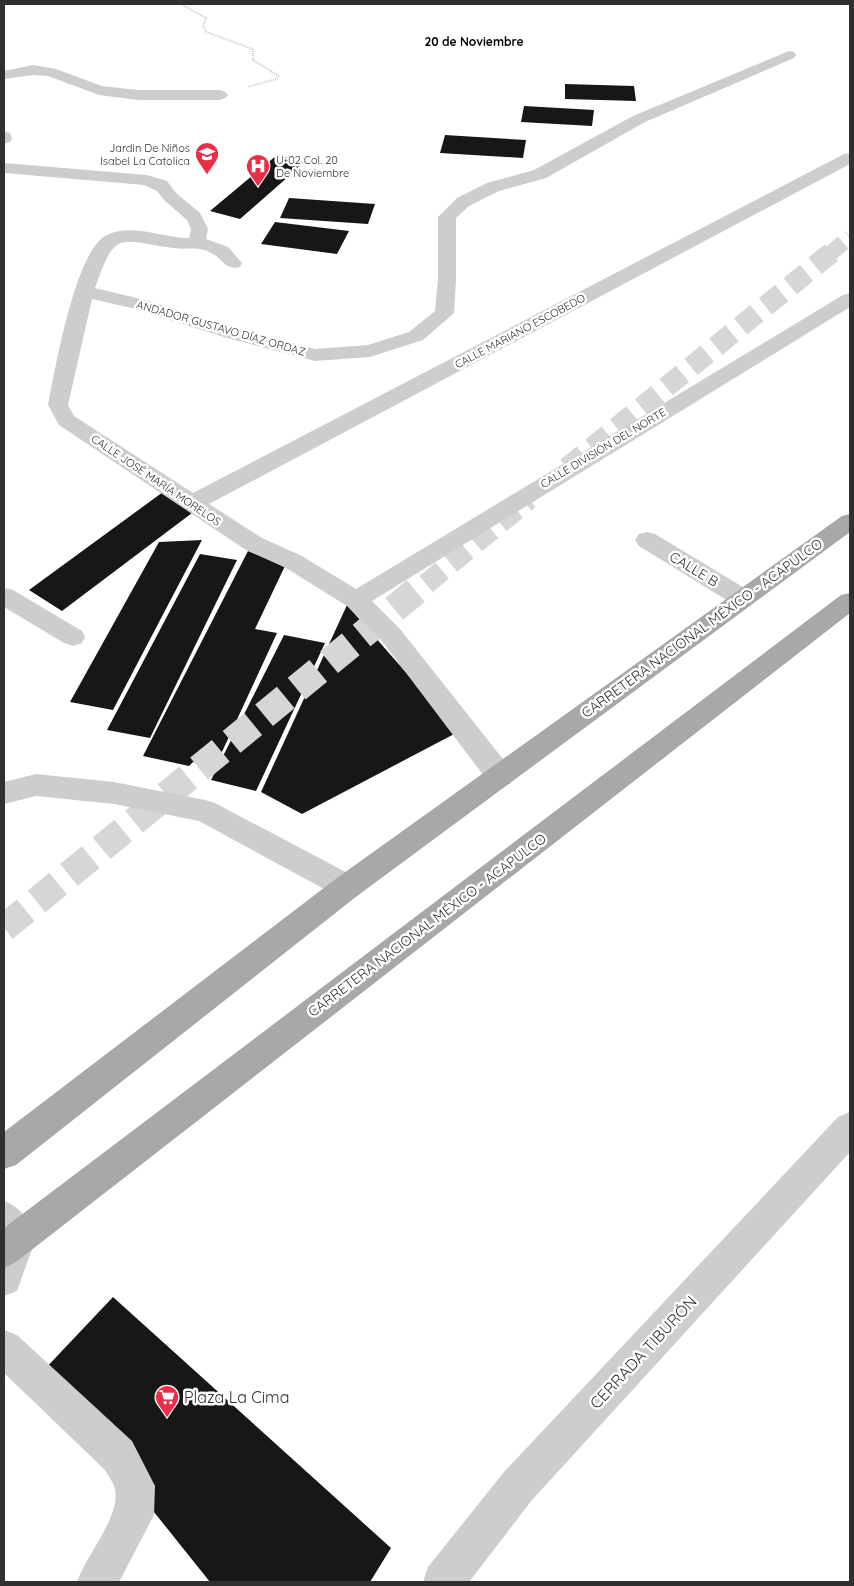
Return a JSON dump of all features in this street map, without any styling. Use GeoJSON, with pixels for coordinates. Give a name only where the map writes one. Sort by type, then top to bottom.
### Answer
{"type":"FeatureCollection","features":[{"type":"Feature","properties":{"kind":"main road","name":"CARRETERA NACIONAL MÉXICO - ACAPULCO"},"geometry":{"type":"LineString","coordinates":[[4,1153],[347,887],[850,521]]}},
{"type":"Feature","properties":{"kind":"main road","name":"CARRETERA NACIONAL MÉXICO - ACAPULCO"},"geometry":{"type":"LineString","coordinates":[[9,1235],[850,601]]}},
{"type":"Feature","properties":{"kind":"street","name":"ANDADOR GUSTAVO DÍAZ ORDAZ"},"geometry":{"type":"LineString","coordinates":[[83,292],[142,305],[231,333],[315,355],[370,351],[416,336],[444,313],[447,280],[447,217],[463,202],[493,187],[540,174],[640,119],[789,55]]}},
{"type":"Feature","properties":{"kind":"street"},"geometry":{"type":"LineString","coordinates":[[4,75],[32,70],[51,72],[99,90],[138,95],[220,96]]}},
{"type":"Feature","properties":{"kind":"street","name":"CALLE MARIANO ESCOBEDO"},"geometry":{"type":"LineString","coordinates":[[190,504],[850,158]]}},
{"type":"Feature","properties":{"kind":"street"},"geometry":{"type":"LineString","coordinates":[[4,168],[147,180],[162,185],[170,197],[194,216],[200,236],[196,242],[212,246],[227,253],[233,263]]}},
{"type":"Feature","properties":{"kind":"street","name":"CALLE JOSÉ MARÍA MORELOS"},"geometry":{"type":"LineString","coordinates":[[196,242],[177,244],[128,237],[112,239],[102,248],[83,292],[58,405],[66,420],[190,504],[254,544],[294,562],[356,600],[391,635],[500,776]]}},
{"type":"Feature","properties":{"kind":"street","name":"CALLE DIVISIÓN DEL NORTE"},"geometry":{"type":"LineString","coordinates":[[356,600],[850,299]]}},
{"type":"Feature","properties":{"kind":"street","name":"CALLE B"},"geometry":{"type":"LineString","coordinates":[[647,540],[742,598]]}},
{"type":"Feature","properties":{"kind":"street"},"geometry":{"type":"LineString","coordinates":[[4,596],[73,637]]}},
{"type":"Feature","properties":{"kind":"street"},"geometry":{"type":"LineString","coordinates":[[4,792],[36,785],[114,793],[205,812],[347,887]]}},
{"type":"Feature","properties":{"kind":"street","name":"CERRADA TIBURÓN"},"geometry":{"type":"LineString","coordinates":[[443,1582],[518,1486],[850,1128]]}},
{"type":"Feature","properties":{"kind":"street"},"geometry":{"type":"LineString","coordinates":[[4,1278],[9,1235]]}},
{"type":"Feature","properties":{"kind":"street"},"geometry":{"type":"LineString","coordinates":[[4,1348],[118,1455],[135,1486],[134,1515],[97,1582]]}},
{"type":"Feature","properties":{"kind":"path"},"geometry":{"type":"LineString","coordinates":[[181,4],[206,18],[203,26],[206,32],[253,49],[253,60],[279,76],[277,79],[220,96]]}},
{"type":"Feature","properties":{"kind":"building"},"geometry":{"type":"Polygon","coordinates":[[[565,84],[634,86],[636,101],[565,99],[565,84]]]}},
{"type":"Feature","properties":{"kind":"building"},"geometry":{"type":"Polygon","coordinates":[[[524,106],[594,110],[592,126],[521,122],[524,106]]]}},
{"type":"Feature","properties":{"kind":"building"},"geometry":{"type":"Polygon","coordinates":[[[445,135],[526,140],[523,158],[440,153],[445,135]]]}},
{"type":"Feature","properties":{"kind":"building","name":"U-02 Col. 20 De Noviembre"},"geometry":{"type":"Polygon","coordinates":[[[277,155],[305,162],[240,219],[210,211],[277,155]]]}},
{"type":"Feature","properties":{"kind":"building"},"geometry":{"type":"Polygon","coordinates":[[[289,198],[375,204],[368,224],[280,218],[289,198]]]}},
{"type":"Feature","properties":{"kind":"building"},"geometry":{"type":"Polygon","coordinates":[[[275,222],[349,231],[337,254],[261,244],[275,222]]]}},
{"type":"Feature","properties":{"kind":"building"},"geometry":{"type":"Polygon","coordinates":[[[163,492],[196,510],[62,611],[29,590],[163,492]]]}},
{"type":"Feature","properties":{"kind":"building"},"geometry":{"type":"Polygon","coordinates":[[[202,540],[113,710],[70,702],[159,542],[202,540]]]}},
{"type":"Feature","properties":{"kind":"building"},"geometry":{"type":"Polygon","coordinates":[[[248,551],[285,566],[255,629],[277,633],[215,767],[193,762],[189,766],[143,756],[248,551]]]}},
{"type":"Feature","properties":{"kind":"building"},"geometry":{"type":"Polygon","coordinates":[[[200,554],[237,560],[150,738],[107,730],[200,554]]]}},
{"type":"Feature","properties":{"kind":"building"},"geometry":{"type":"Polygon","coordinates":[[[347,605],[458,732],[302,814],[261,792],[347,605]]]}},
{"type":"Feature","properties":{"kind":"building"},"geometry":{"type":"Polygon","coordinates":[[[284,635],[325,643],[256,791],[211,780],[284,635]]]}},
{"type":"Feature","properties":{"kind":"building","name":"Plaza La Cima"},"geometry":{"type":"Polygon","coordinates":[[[113,1297],[391,1548],[370,1582],[210,1582],[42,1372],[113,1297]]]}},
{"type":"Feature","properties":{"kind":"tunnel"},"geometry":{"type":"LineString","coordinates":[[831,253],[850,237]]}},
{"type":"Feature","properties":{"kind":"tunnel"},"geometry":{"type":"LineString","coordinates":[[567,468],[832,252]]}},
{"type":"Feature","properties":{"kind":"tunnel"},"geometry":{"type":"LineString","coordinates":[[426,584],[529,499]]}},
{"type":"Feature","properties":{"kind":"tunnel"},"geometry":{"type":"LineString","coordinates":[[4,928],[427,582]]}},
{"type":"Feature","properties":{"kind":"place","name":"Jardin De Niños Isabel La Catolica"},"geometry":{"type":"Point","coordinates":[207,175]}},
{"type":"Feature","properties":{"kind":"place","name":"U-02 Col. 20 De Noviembre"},"geometry":{"type":"Point","coordinates":[258,187]}},
{"type":"Feature","properties":{"kind":"place","name":"Plaza La Cima"},"geometry":{"type":"Point","coordinates":[167,1418]}},
{"type":"Feature","properties":{"kind":"district","name":"20 de Noviembre"},"geometry":{"type":"Point","coordinates":[474,41]}}]}
